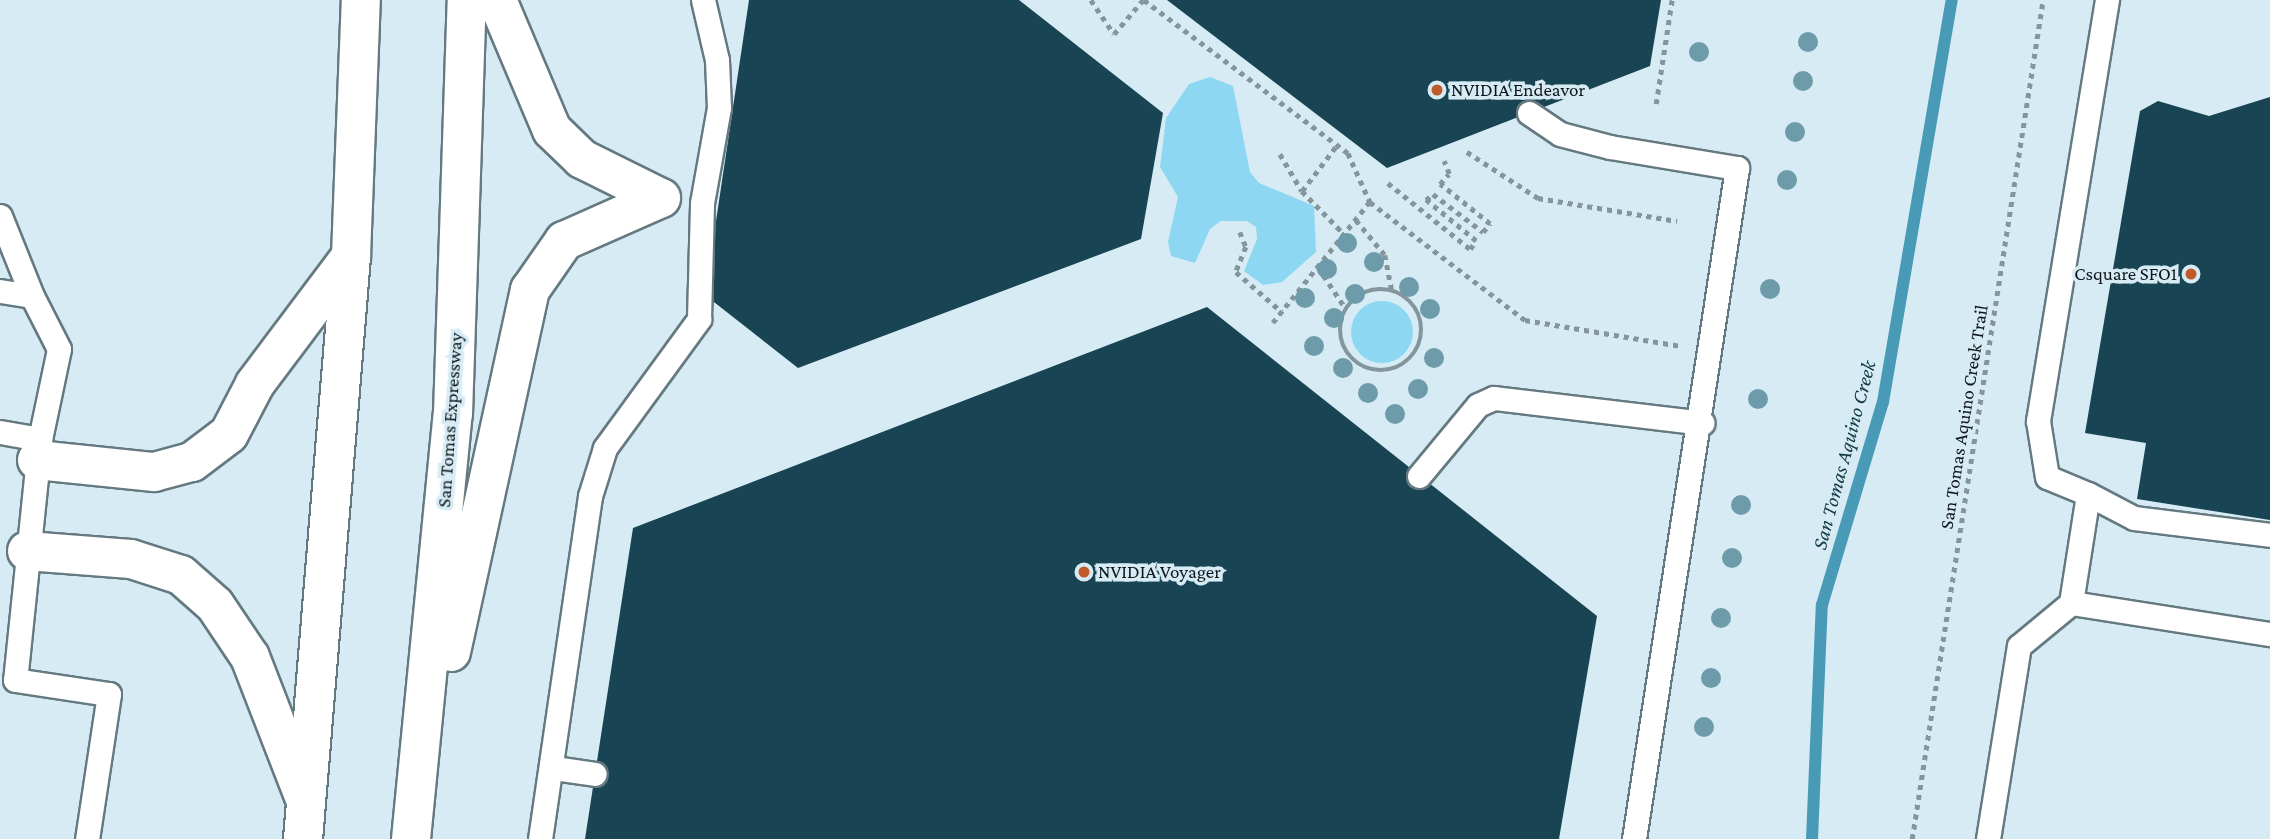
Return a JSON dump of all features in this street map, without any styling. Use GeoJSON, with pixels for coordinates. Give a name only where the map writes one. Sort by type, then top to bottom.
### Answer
{"type":"FeatureCollection","features":[{"type":"Feature","properties":{"kind":"highway"},"geometry":{"type":"LineString","coordinates":[[305,822],[351,256],[361,0]]}},
{"type":"Feature","properties":{"kind":"highway","name":"San Tomas Expressway"},"geometry":{"type":"LineString","coordinates":[[413,834],[453,415],[467,0]]}},
{"type":"Feature","properties":{"kind":"highway"},"geometry":{"type":"LineString","coordinates":[[497,0],[552,130],[582,159],[661,198]]}},
{"type":"Feature","properties":{"kind":"highway"},"geometry":{"type":"LineString","coordinates":[[413,834],[530,290],[564,241],[661,198]]}},
{"type":"Feature","properties":{"kind":"highway"},"geometry":{"type":"LineString","coordinates":[[38,449],[153,472],[192,463],[229,434],[255,384],[351,256]]}},
{"type":"Feature","properties":{"kind":"highway"},"geometry":{"type":"LineString","coordinates":[[27,551],[131,559],[181,575],[215,605],[250,657],[305,822]]}},
{"type":"Feature","properties":{"kind":"lane"},"geometry":{"type":"LineString","coordinates":[[540,839],[554,768],[590,496],[605,448],[699,320],[702,203],[719,108],[717,60],[703,0]]}},
{"type":"Feature","properties":{"kind":"lane"},"geometry":{"type":"LineString","coordinates":[[2107,0],[2038,421],[2048,477],[2134,518],[2270,535]]}},
{"type":"Feature","properties":{"kind":"lane"},"geometry":{"type":"LineString","coordinates":[[1529,113],[1560,134],[1611,147],[1737,168],[1703,424],[1634,839]]}},
{"type":"Feature","properties":{"kind":"lane"},"geometry":{"type":"LineString","coordinates":[[661,198],[702,203]]}},
{"type":"Feature","properties":{"kind":"lane"},"geometry":{"type":"LineString","coordinates":[[0,216],[32,296],[59,349],[38,449],[15,680],[108,694],[87,839]]}},
{"type":"Feature","properties":{"kind":"lane"},"geometry":{"type":"LineString","coordinates":[[0,291],[32,296]]}},
{"type":"Feature","properties":{"kind":"lane"},"geometry":{"type":"LineString","coordinates":[[1419,476],[1478,405],[1494,398],[1703,424]]}},
{"type":"Feature","properties":{"kind":"lane"},"geometry":{"type":"LineString","coordinates":[[0,432],[38,449]]}},
{"type":"Feature","properties":{"kind":"lane"},"geometry":{"type":"LineString","coordinates":[[1988,839],[2019,646],[2071,603],[2088,494]]}},
{"type":"Feature","properties":{"kind":"lane"},"geometry":{"type":"LineString","coordinates":[[2071,603],[2270,634]]}},
{"type":"Feature","properties":{"kind":"lane"},"geometry":{"type":"LineString","coordinates":[[554,768],[595,774]]}},
{"type":"Feature","properties":{"kind":"path"},"geometry":{"type":"LineString","coordinates":[[1091,0],[1114,34],[1144,0],[1348,153],[1370,202],[1525,320],[1713,351]]}},
{"type":"Feature","properties":{"kind":"path"},"geometry":{"type":"LineString","coordinates":[[1656,104],[1672,0]]}},
{"type":"Feature","properties":{"kind":"path","name":"San Tomas Aquino Creek Trail"},"geometry":{"type":"LineString","coordinates":[[1912,839],[2043,0]]}},
{"type":"Feature","properties":{"kind":"path"},"geometry":{"type":"LineString","coordinates":[[1302,191],[1337,145]]}},
{"type":"Feature","properties":{"kind":"path"},"geometry":{"type":"LineString","coordinates":[[1467,152],[1538,198],[1677,221]]}},
{"type":"Feature","properties":{"kind":"path"},"geometry":{"type":"LineString","coordinates":[[1280,154],[1293,184],[1344,234]]}},
{"type":"Feature","properties":{"kind":"path"},"geometry":{"type":"LineString","coordinates":[[1388,183],[1470,249],[1476,241],[1426,200],[1433,194],[1483,232],[1490,224],[1440,184],[1449,174],[1444,161]]}},
{"type":"Feature","properties":{"kind":"path"},"geometry":{"type":"LineString","coordinates":[[1273,323],[1370,202]]}},
{"type":"Feature","properties":{"kind":"path"},"geometry":{"type":"LineString","coordinates":[[1356,220],[1385,255],[1392,291],[1421,319],[1419,347],[1400,367],[1373,371],[1350,358],[1340,334],[1346,309],[1366,292],[1392,291]]}},
{"type":"Feature","properties":{"kind":"path"},"geometry":{"type":"LineString","coordinates":[[1240,232],[1245,247],[1236,272],[1282,312]]}},
{"type":"Feature","properties":{"kind":"path"},"geometry":{"type":"LineString","coordinates":[[1318,267],[1346,309]]}},
{"type":"Feature","properties":{"kind":"shaded area"},"geometry":{"type":"Polygon","coordinates":[[[1210,77],[1233,86],[1250,172],[1259,183],[1314,206],[1316,252],[1282,282],[1263,285],[1244,271],[1257,239],[1256,227],[1247,221],[1221,221],[1210,229],[1195,263],[1171,256],[1168,242],[1178,197],[1160,167],[1166,118],[1189,84],[1210,77]]]}},
{"type":"Feature","properties":{"kind":"shaded area"},"geometry":{"type":"Polygon","coordinates":[[[1382,301],[1394,303],[1404,310],[1411,320],[1411,344],[1404,354],[1394,361],[1382,363],[1370,361],[1360,354],[1353,344],[1351,332],[1353,320],[1360,310],[1370,303],[1382,301]]]}},
{"type":"Feature","properties":{"kind":"building"},"geometry":{"type":"Polygon","coordinates":[[[749,0],[1019,0],[1163,113],[1141,239],[798,368],[705,295],[749,0]]]}},
{"type":"Feature","properties":{"kind":"building","name":"NVIDIA Endeavor"},"geometry":{"type":"Polygon","coordinates":[[[1167,0],[1661,0],[1650,66],[1387,168],[1167,0]]]}},
{"type":"Feature","properties":{"kind":"building","name":"Csquare SFO1"},"geometry":{"type":"Polygon","coordinates":[[[2270,97],[2270,520],[2137,499],[2146,443],[2085,433],[2140,111],[2158,101],[2209,116],[2270,97]]]}},
{"type":"Feature","properties":{"kind":"building","name":"NVIDIA Voyager"},"geometry":{"type":"Polygon","coordinates":[[[1207,307],[1597,616],[1559,839],[585,839],[633,528],[1207,307]]]}},
{"type":"Feature","properties":{"kind":"waterway","name":"San Tomas Aquino Creek"},"geometry":{"type":"LineString","coordinates":[[1812,839],[1822,605],[1883,402],[1952,0]]}},
{"type":"Feature","properties":{"kind":"place","name":"NVIDIA Endeavor"},"geometry":{"type":"Point","coordinates":[1437,90]}},
{"type":"Feature","properties":{"kind":"place","name":"Csquare SFO1"},"geometry":{"type":"Point","coordinates":[2191,274]}},
{"type":"Feature","properties":{"kind":"place","name":"NVIDIA Voyager"},"geometry":{"type":"Point","coordinates":[1084,572]}}]}
